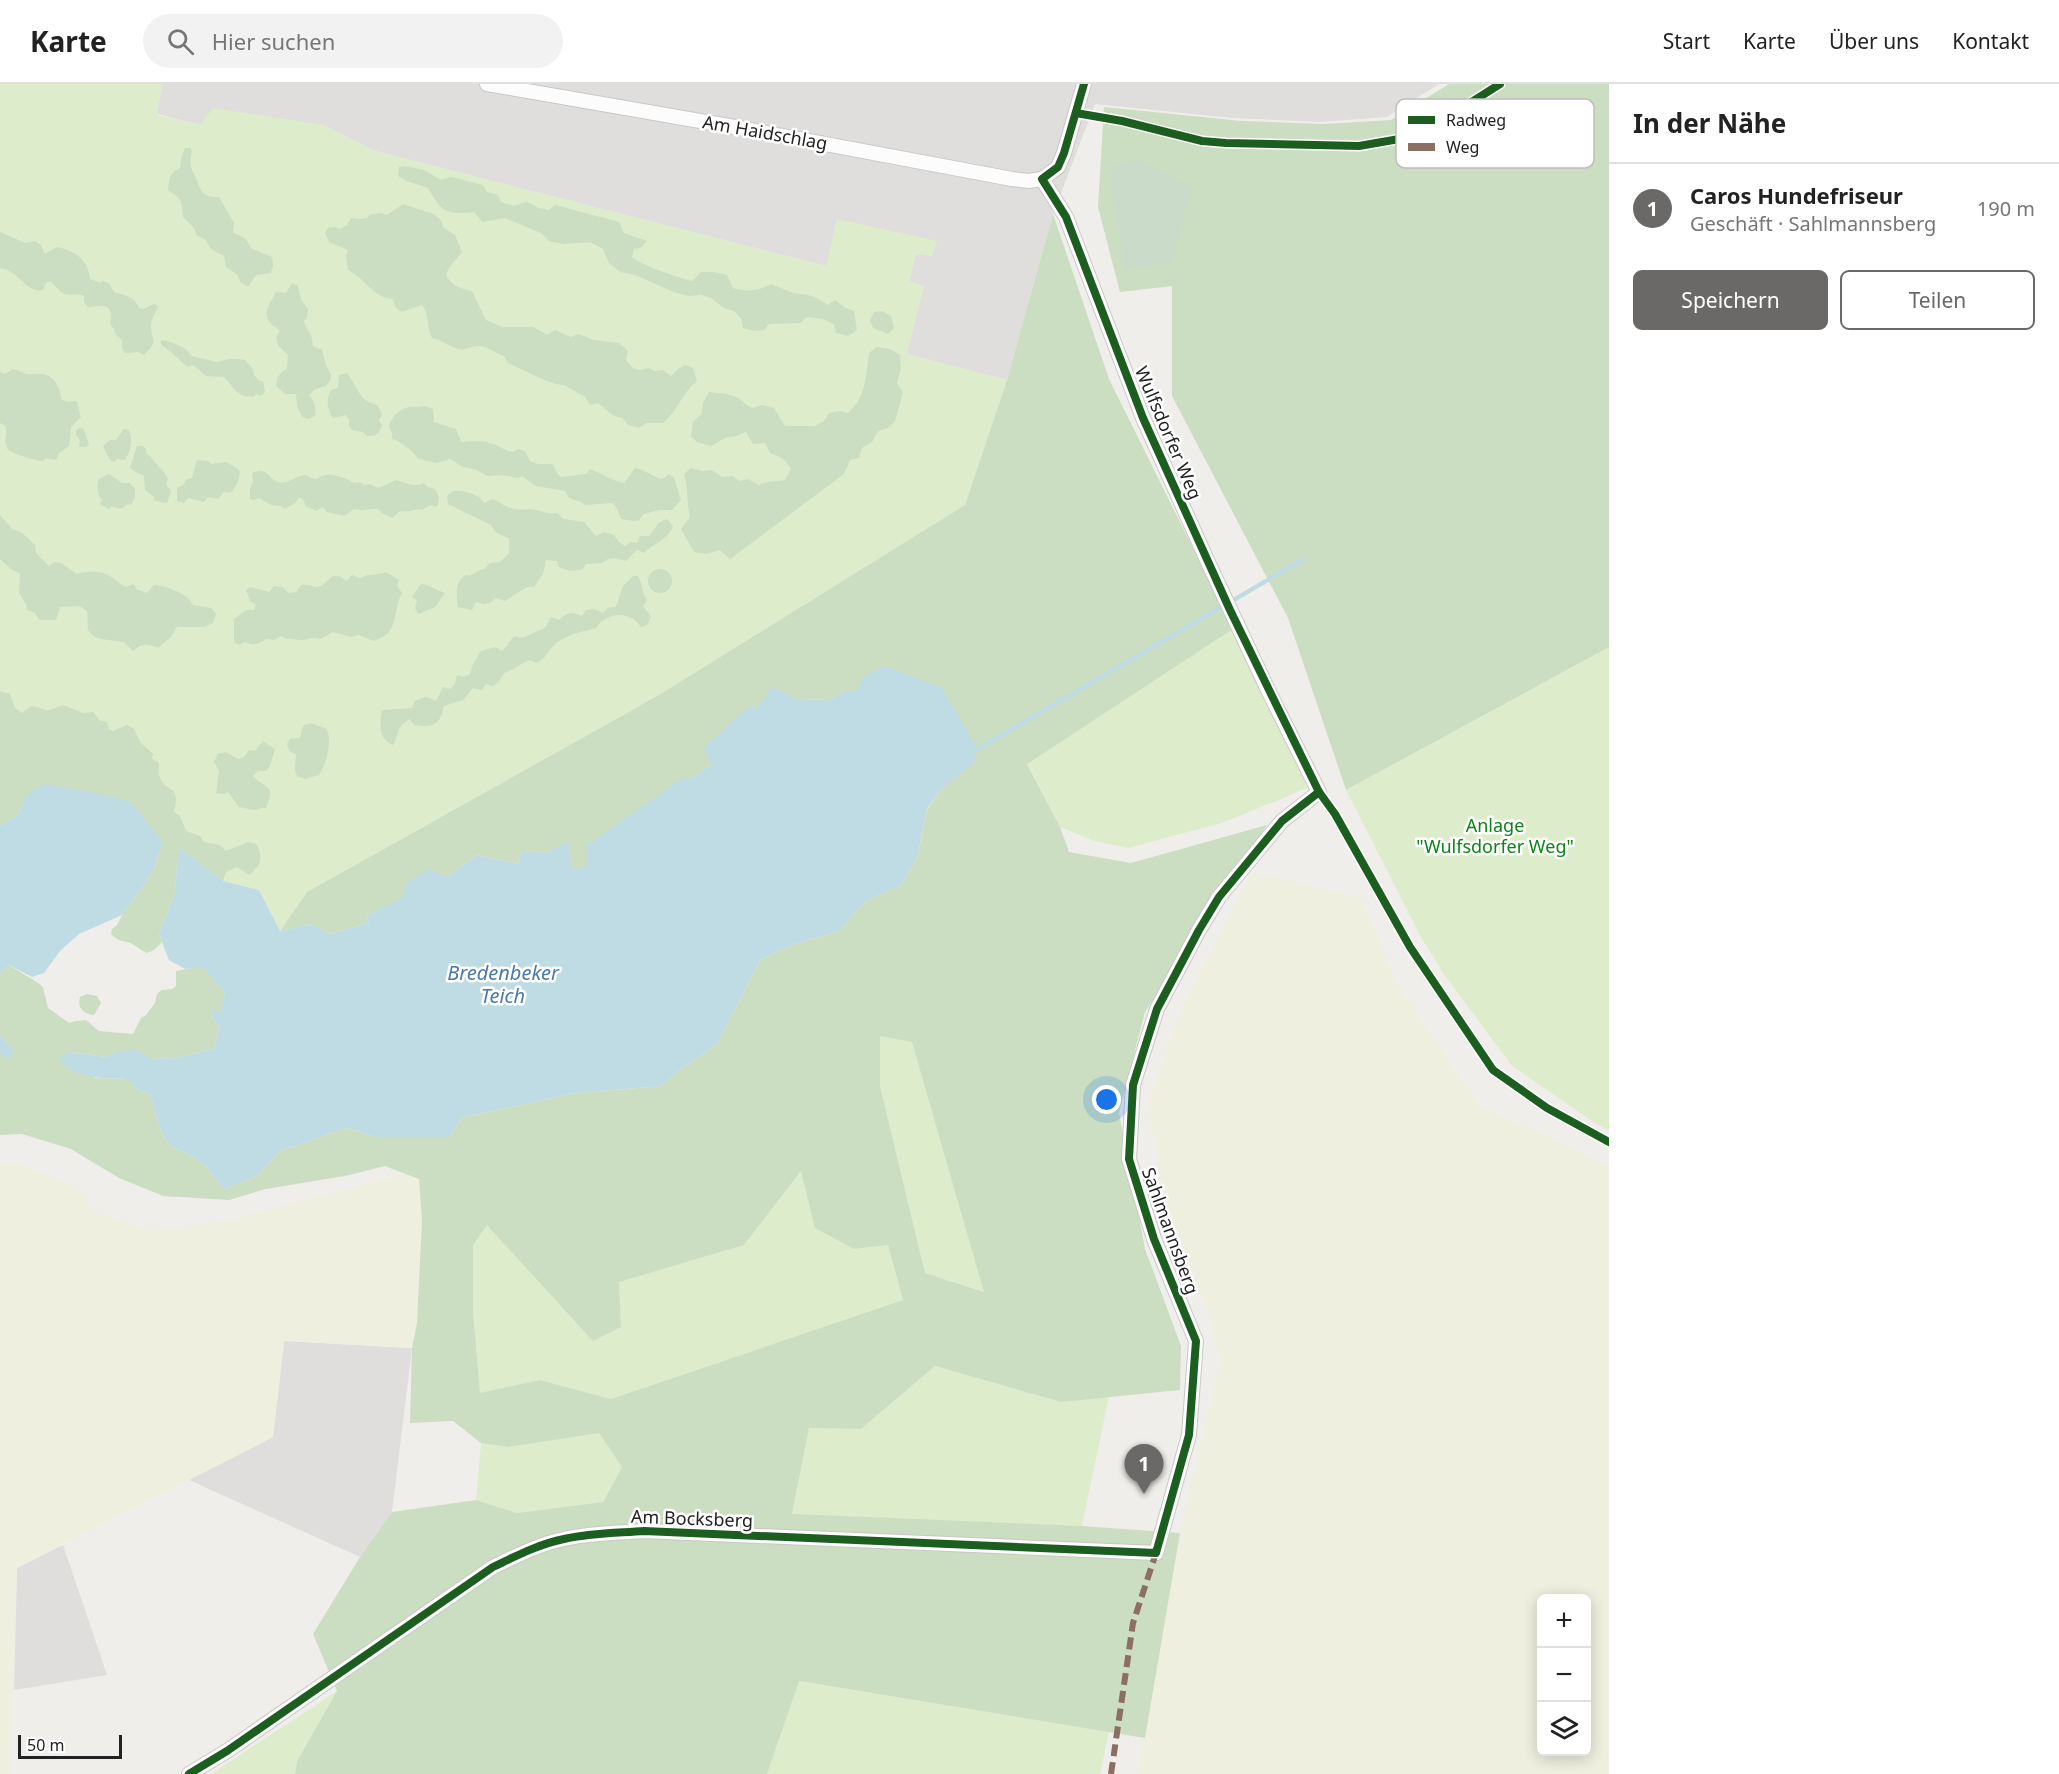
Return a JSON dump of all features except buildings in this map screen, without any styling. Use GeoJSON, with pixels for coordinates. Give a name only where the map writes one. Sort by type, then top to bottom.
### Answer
{"type":"FeatureCollection","features":[{"type":"Feature","properties":{"kind":"street","name":"Am Haidschlag"},"geometry":{"type":"LineString","coordinates":[[487,84],[1012,179],[1029,181],[1042,179]]}},
{"type":"Feature","properties":{"kind":"street"},"geometry":{"type":"LineString","coordinates":[[1042,179],[1058,166],[1064,153],[1084,84]]}},
{"type":"Feature","properties":{"kind":"street","name":"Wulfsdorfer Weg"},"geometry":{"type":"LineString","coordinates":[[1042,179],[1066,217],[1143,418],[1221,590],[1319,792]]}},
{"type":"Feature","properties":{"kind":"street","name":"Sahlmannsberg"},"geometry":{"type":"LineString","coordinates":[[1156,1553],[1189,1435],[1196,1341],[1154,1239],[1129,1159],[1132,1085],[1157,1009],[1219,897],[1282,821],[1319,792]]}},
{"type":"Feature","properties":{"kind":"street","name":"Am Bocksberg"},"geometry":{"type":"LineString","coordinates":[[189,1774],[227,1751],[493,1567],[528,1551],[563,1539],[589,1534],[644,1531],[1156,1553]]}},
{"type":"Feature","properties":{"kind":"shaded area"},"geometry":{"type":"Polygon","coordinates":[[[162,84],[1439,84],[1415,99],[1396,99],[1396,111],[1387,117],[1320,122],[1232,118],[1095,104],[1053,214],[1007,380],[906,354],[924,286],[909,282],[916,253],[932,256],[936,241],[826,266],[375,151],[323,125],[200,125],[157,114],[162,84]]]}},
{"type":"Feature","properties":{"kind":"shaded area"},"geometry":{"type":"Polygon","coordinates":[[[284,1341],[412,1348],[392,1512],[360,1557],[189,1480],[273,1437],[284,1341]]]}},
{"type":"Feature","properties":{"kind":"shaded area"},"geometry":{"type":"Polygon","coordinates":[[[63,1545],[107,1675],[14,1690],[17,1568],[63,1545]]]}},
{"type":"Feature","properties":{"kind":"green space"},"geometry":{"type":"Polygon","coordinates":[[[0,84],[162,84],[157,115],[200,125],[213,108],[323,125],[375,151],[826,266],[837,219],[937,241],[932,256],[916,254],[909,281],[924,286],[907,354],[1007,380],[965,505],[659,695],[307,892],[280,931],[259,890],[223,881],[44,784],[0,826],[0,84]]]}},
{"type":"Feature","properties":{"kind":"green space"},"geometry":{"type":"Polygon","coordinates":[[[1449,84],[1609,84],[1609,647],[1346,790],[1288,618],[1172,396],[1172,286],[1120,292],[1098,207],[1104,107],[1242,121],[1323,124],[1391,120],[1396,117],[1396,168],[1594,168],[1594,99],[1425,99],[1449,84]]]}},
{"type":"Feature","properties":{"kind":"green space"},"geometry":{"type":"Polygon","coordinates":[[[185,148],[190,148],[192,152],[191,167],[200,189],[208,196],[219,197],[234,223],[233,233],[244,238],[251,248],[272,257],[271,273],[256,275],[248,287],[240,282],[238,275],[226,267],[224,256],[211,248],[206,240],[196,235],[195,229],[183,217],[180,201],[168,190],[171,176],[180,168],[185,148]]]}},
{"type":"Feature","properties":{"kind":"green space"},"geometry":{"type":"Polygon","coordinates":[[[1136,160],[1193,186],[1171,262],[1125,271],[1110,167],[1136,160]]]}},
{"type":"Feature","properties":{"kind":"green space"},"geometry":{"type":"Polygon","coordinates":[[[399,167],[424,170],[441,180],[451,177],[483,185],[487,192],[498,195],[501,202],[513,206],[527,202],[549,210],[555,205],[619,222],[624,233],[647,241],[642,247],[634,249],[632,257],[678,277],[692,281],[701,272],[714,272],[727,275],[733,288],[757,289],[771,284],[794,293],[815,297],[827,305],[835,300],[845,308],[854,311],[857,330],[848,336],[836,333],[834,324],[823,319],[807,317],[800,323],[769,324],[764,330],[754,331],[743,328],[741,318],[734,311],[724,308],[711,298],[674,292],[635,275],[620,272],[609,263],[603,249],[591,242],[564,244],[549,241],[541,233],[504,218],[483,222],[474,212],[457,213],[445,210],[428,188],[398,176],[399,167]]]}},
{"type":"Feature","properties":{"kind":"green space"},"geometry":{"type":"Polygon","coordinates":[[[403,204],[433,214],[440,219],[444,228],[455,235],[462,252],[446,275],[456,286],[472,291],[486,320],[502,327],[533,327],[547,335],[555,330],[571,337],[578,334],[594,340],[619,343],[628,351],[626,360],[635,369],[663,370],[671,376],[685,365],[693,368],[697,381],[663,423],[646,423],[639,428],[628,425],[622,418],[614,416],[598,403],[590,405],[585,397],[564,385],[542,379],[508,363],[504,356],[487,348],[477,346],[459,349],[432,338],[422,305],[402,312],[396,308],[393,299],[380,295],[348,270],[346,256],[348,250],[329,242],[325,233],[328,228],[340,229],[347,225],[351,218],[367,218],[371,214],[381,213],[387,215],[403,204]]]}},
{"type":"Feature","properties":{"kind":"green space"},"geometry":{"type":"Polygon","coordinates":[[[1053,214],[1109,379],[1233,629],[1027,764],[1060,827],[1069,852],[1131,863],[1267,825],[1145,1012],[1119,1113],[1145,1249],[1181,1346],[1180,1390],[1061,1402],[935,1366],[861,1429],[809,1428],[792,1514],[1082,1526],[1180,1533],[1145,1738],[799,1681],[767,1774],[295,1774],[297,1761],[337,1691],[313,1634],[360,1557],[392,1512],[476,1500],[517,1513],[603,1502],[622,1467],[599,1433],[508,1447],[481,1443],[453,1421],[410,1423],[412,1348],[417,1323],[422,1221],[419,1179],[385,1166],[345,1176],[266,1189],[229,1200],[163,1196],[119,1178],[71,1149],[22,1134],[0,1135],[0,1054],[8,1058],[15,1052],[0,1035],[0,974],[9,965],[38,983],[43,987],[48,1008],[69,1023],[86,1020],[99,1031],[133,1034],[141,1018],[155,1003],[157,994],[176,986],[176,971],[203,966],[225,993],[221,1013],[213,1009],[212,1016],[219,1027],[215,1048],[177,1058],[152,1059],[117,1051],[107,1057],[68,1052],[95,1078],[129,1079],[135,1088],[150,1094],[161,1131],[171,1147],[189,1154],[206,1166],[224,1189],[257,1176],[280,1151],[346,1128],[380,1138],[449,1138],[461,1118],[576,1093],[662,1086],[678,1071],[717,1044],[760,960],[795,944],[840,931],[868,900],[901,885],[917,859],[927,810],[940,790],[972,764],[912,678],[884,666],[857,691],[845,691],[831,699],[799,700],[756,710],[752,704],[711,765],[689,780],[589,866],[573,871],[568,842],[547,853],[522,851],[518,864],[477,855],[447,877],[366,916],[369,923],[329,934],[311,924],[280,931],[307,892],[659,695],[965,505],[1007,380],[1053,214]],[[880,1036],[880,1086],[925,1273],[984,1292],[912,1042],[880,1036]],[[801,1171],[744,1245],[619,1282],[621,1327],[593,1341],[487,1225],[473,1245],[473,1311],[480,1393],[540,1380],[611,1399],[903,1300],[888,1245],[854,1249],[815,1228],[801,1171]]]}},
{"type":"Feature","properties":{"kind":"green space"},"geometry":{"type":"Polygon","coordinates":[[[0,232],[25,243],[35,241],[41,245],[45,254],[57,247],[69,251],[80,257],[87,266],[90,279],[100,283],[103,281],[109,283],[114,292],[132,299],[139,308],[144,309],[154,304],[158,306],[151,330],[154,340],[149,349],[144,355],[138,352],[125,353],[122,340],[110,324],[111,313],[107,307],[89,308],[84,302],[84,296],[63,293],[50,281],[46,283],[43,290],[37,290],[12,272],[0,268],[0,232]]]}},
{"type":"Feature","properties":{"kind":"green space"},"geometry":{"type":"Polygon","coordinates":[[[292,283],[298,286],[301,300],[308,309],[304,321],[312,337],[313,346],[322,350],[331,375],[326,386],[315,389],[309,395],[314,402],[315,416],[309,419],[302,417],[297,406],[296,394],[285,394],[276,386],[279,376],[287,369],[288,355],[278,345],[276,337],[280,331],[267,317],[268,306],[276,292],[286,293],[292,283]]]}},
{"type":"Feature","properties":{"kind":"green space"},"geometry":{"type":"Polygon","coordinates":[[[882,311],[891,316],[894,328],[888,334],[873,328],[870,321],[874,312],[882,311]]]}},
{"type":"Feature","properties":{"kind":"green space"},"geometry":{"type":"Polygon","coordinates":[[[161,340],[179,346],[198,358],[217,362],[229,359],[245,360],[259,381],[263,381],[265,392],[261,396],[256,394],[253,397],[240,394],[224,377],[206,376],[193,365],[188,367],[161,345],[161,340]]]}},
{"type":"Feature","properties":{"kind":"green space"},"geometry":{"type":"Polygon","coordinates":[[[877,347],[890,349],[900,355],[901,368],[897,383],[903,392],[895,421],[888,428],[878,431],[872,442],[862,448],[859,458],[850,460],[844,474],[730,559],[720,550],[706,554],[694,552],[681,529],[690,517],[684,475],[690,468],[703,471],[712,470],[722,477],[732,476],[740,481],[748,479],[759,485],[785,480],[791,469],[782,459],[770,453],[765,443],[753,444],[746,432],[725,438],[711,446],[697,442],[691,437],[693,422],[702,413],[703,403],[709,392],[733,396],[753,408],[762,405],[774,408],[785,426],[815,426],[824,421],[829,413],[839,411],[848,413],[854,407],[864,386],[869,353],[877,347]]]}},
{"type":"Feature","properties":{"kind":"green space"},"geometry":{"type":"Polygon","coordinates":[[[13,369],[27,374],[50,377],[60,391],[61,399],[77,403],[81,417],[71,427],[69,446],[59,453],[56,460],[46,458],[43,461],[34,460],[8,450],[5,440],[6,426],[0,423],[0,371],[5,374],[13,369]]]}},
{"type":"Feature","properties":{"kind":"green space"},"geometry":{"type":"Polygon","coordinates":[[[347,373],[364,399],[377,405],[380,410],[382,415],[379,421],[382,425],[375,435],[367,436],[363,432],[352,430],[346,415],[333,418],[331,414],[328,407],[329,394],[331,390],[338,388],[339,375],[347,373]]]}},
{"type":"Feature","properties":{"kind":"green space"},"geometry":{"type":"Polygon","coordinates":[[[423,406],[433,409],[434,422],[456,429],[461,442],[483,442],[513,452],[518,449],[525,451],[530,461],[538,464],[552,464],[560,477],[586,474],[590,469],[624,483],[635,468],[662,479],[669,474],[674,478],[681,500],[672,510],[659,510],[644,514],[639,520],[634,521],[621,519],[612,503],[585,505],[571,499],[565,491],[536,486],[522,476],[518,478],[501,475],[487,476],[477,470],[463,467],[450,459],[437,463],[418,459],[406,447],[392,439],[389,427],[396,414],[402,410],[423,406]]]}},
{"type":"Feature","properties":{"kind":"green space"},"geometry":{"type":"Polygon","coordinates":[[[83,428],[89,444],[86,447],[79,447],[80,440],[76,435],[76,430],[83,428]]]}},
{"type":"Feature","properties":{"kind":"green space"},"geometry":{"type":"Polygon","coordinates":[[[124,429],[129,430],[130,449],[125,460],[117,459],[114,462],[110,460],[103,446],[110,440],[116,440],[124,429]]]}},
{"type":"Feature","properties":{"kind":"green space"},"geometry":{"type":"Polygon","coordinates":[[[137,446],[143,446],[146,449],[146,454],[166,475],[168,479],[166,484],[171,491],[167,503],[155,501],[153,496],[145,490],[144,476],[130,468],[137,446]]]}},
{"type":"Feature","properties":{"kind":"green space"},"geometry":{"type":"Polygon","coordinates":[[[197,460],[208,461],[211,464],[226,462],[237,468],[240,475],[232,491],[224,492],[218,499],[208,497],[204,502],[188,498],[184,503],[177,501],[177,488],[192,478],[197,460]]]}},
{"type":"Feature","properties":{"kind":"green space"},"geometry":{"type":"Polygon","coordinates":[[[262,471],[281,483],[303,475],[317,479],[330,475],[378,488],[396,480],[413,485],[424,483],[435,489],[439,497],[438,505],[435,507],[430,505],[422,510],[400,511],[393,518],[378,509],[354,509],[344,516],[327,512],[322,507],[317,511],[305,506],[304,500],[299,497],[295,503],[285,509],[259,498],[250,499],[253,472],[262,471]]]}},
{"type":"Feature","properties":{"kind":"green space"},"geometry":{"type":"Polygon","coordinates":[[[109,474],[122,483],[130,483],[135,489],[135,497],[131,505],[120,508],[112,506],[109,509],[100,504],[102,500],[98,490],[99,479],[109,474]]]}},
{"type":"Feature","properties":{"kind":"green space"},"geometry":{"type":"Polygon","coordinates":[[[453,491],[470,493],[479,497],[484,503],[492,499],[511,508],[557,513],[564,519],[584,522],[596,536],[604,532],[614,535],[625,546],[631,542],[637,543],[640,536],[649,536],[659,523],[667,519],[673,526],[668,535],[644,553],[637,550],[626,561],[608,559],[602,563],[587,564],[581,570],[570,571],[559,567],[557,561],[546,560],[543,574],[534,587],[527,587],[505,601],[495,598],[490,603],[476,602],[472,610],[458,607],[458,585],[462,577],[484,569],[490,563],[500,562],[509,553],[509,538],[496,532],[491,525],[448,504],[447,496],[453,491]]]}},
{"type":"Feature","properties":{"kind":"green space"},"geometry":{"type":"Polygon","coordinates":[[[0,515],[12,529],[21,532],[35,545],[36,553],[49,566],[54,562],[61,563],[77,574],[101,573],[126,587],[134,584],[136,589],[147,593],[154,585],[170,589],[182,594],[193,605],[211,608],[216,614],[213,623],[205,627],[177,627],[170,638],[158,648],[145,645],[133,651],[124,642],[93,636],[88,630],[87,611],[80,606],[60,607],[56,620],[39,620],[35,613],[27,610],[19,593],[20,574],[0,559],[0,515]]]}},
{"type":"Feature","properties":{"kind":"green space"},"geometry":{"type":"Polygon","coordinates":[[[660,569],[669,572],[672,581],[669,590],[660,593],[651,590],[648,581],[651,572],[660,569]]]}},
{"type":"Feature","properties":{"kind":"green space"},"geometry":{"type":"Polygon","coordinates":[[[386,572],[399,580],[397,586],[402,593],[390,630],[386,635],[374,641],[359,635],[351,637],[333,632],[320,639],[287,639],[281,636],[256,644],[245,642],[239,645],[234,642],[234,619],[246,610],[254,610],[256,605],[250,601],[246,590],[250,587],[269,592],[274,586],[282,587],[289,593],[296,592],[301,585],[321,586],[333,576],[340,576],[346,581],[352,575],[360,578],[386,572]]]}},
{"type":"Feature","properties":{"kind":"green space"},"geometry":{"type":"Polygon","coordinates":[[[633,576],[638,576],[647,600],[643,606],[651,617],[647,625],[641,627],[631,618],[612,616],[596,628],[574,634],[558,642],[537,663],[530,660],[504,673],[493,686],[486,684],[482,690],[473,688],[463,700],[444,706],[435,724],[414,725],[410,719],[400,727],[393,745],[384,739],[381,730],[382,710],[412,708],[415,701],[426,697],[436,701],[443,687],[450,689],[455,684],[457,675],[464,677],[470,674],[481,651],[495,647],[502,651],[515,636],[522,638],[545,628],[551,617],[559,620],[570,613],[582,616],[586,610],[594,609],[603,613],[608,608],[616,607],[623,586],[633,576]]]}},
{"type":"Feature","properties":{"kind":"green space"},"geometry":{"type":"Polygon","coordinates":[[[421,584],[445,593],[435,607],[418,614],[415,608],[417,600],[412,597],[421,584]]]}},
{"type":"Feature","properties":{"kind":"green space"},"geometry":{"type":"Polygon","coordinates":[[[1233,629],[1312,786],[1225,822],[1128,848],[1094,841],[1060,827],[1027,763],[1233,629]]]}},
{"type":"Feature","properties":{"kind":"green space","name":"Anlage \"Wulfsdorfer Weg\""},"geometry":{"type":"Polygon","coordinates":[[[1609,647],[1609,1130],[1598,1125],[1512,1066],[1446,977],[1422,939],[1346,790],[1609,647]]]}},
{"type":"Feature","properties":{"kind":"green space"},"geometry":{"type":"Polygon","coordinates":[[[0,691],[10,694],[15,708],[22,713],[31,706],[47,710],[63,705],[83,713],[93,712],[99,720],[107,722],[109,729],[113,731],[127,725],[134,729],[141,743],[153,754],[152,759],[159,763],[160,778],[176,797],[174,812],[180,816],[186,831],[200,836],[204,842],[220,845],[226,851],[248,842],[256,844],[260,861],[256,868],[249,875],[237,867],[226,872],[223,881],[180,848],[175,893],[159,934],[162,942],[147,953],[131,943],[114,937],[111,934],[112,929],[153,872],[163,842],[131,802],[80,791],[25,797],[18,815],[0,826],[0,691]]]}},
{"type":"Feature","properties":{"kind":"green space"},"geometry":{"type":"Polygon","coordinates":[[[311,723],[327,729],[329,746],[319,775],[305,779],[297,776],[296,754],[289,751],[287,744],[290,739],[300,738],[303,726],[311,723]]]}},
{"type":"Feature","properties":{"kind":"green space"},"geometry":{"type":"Polygon","coordinates":[[[263,741],[275,749],[270,766],[266,771],[258,771],[253,776],[270,791],[269,800],[266,808],[255,810],[239,807],[228,792],[216,793],[219,771],[214,762],[218,754],[226,752],[238,759],[244,757],[249,750],[255,751],[263,741]]]}},
{"type":"Feature","properties":{"kind":"green space"},"geometry":{"type":"Polygon","coordinates":[[[1252,872],[1361,898],[1399,987],[1479,1105],[1609,1166],[1609,1774],[1137,1774],[1180,1533],[1220,1363],[1205,1303],[1165,1202],[1148,1103],[1182,1007],[1252,872]]]}},
{"type":"Feature","properties":{"kind":"green space"},"geometry":{"type":"Polygon","coordinates":[[[87,994],[97,996],[101,1003],[94,1015],[84,1012],[80,1007],[80,997],[87,994]]]}},
{"type":"Feature","properties":{"kind":"green space"},"geometry":{"type":"Polygon","coordinates":[[[880,1036],[912,1041],[985,1292],[925,1273],[880,1086],[880,1036]]]}},
{"type":"Feature","properties":{"kind":"green space"},"geometry":{"type":"Polygon","coordinates":[[[0,1163],[20,1164],[74,1186],[96,1213],[151,1231],[228,1220],[405,1174],[420,1179],[422,1221],[417,1323],[412,1348],[284,1341],[273,1437],[17,1568],[11,1774],[0,1774],[0,1163]]]}},
{"type":"Feature","properties":{"kind":"green space"},"geometry":{"type":"Polygon","coordinates":[[[802,1170],[854,1249],[888,1245],[903,1300],[611,1399],[540,1380],[480,1394],[473,1311],[473,1245],[487,1225],[621,1327],[618,1282],[744,1245],[802,1170]]]}},
{"type":"Feature","properties":{"kind":"green space"},"geometry":{"type":"Polygon","coordinates":[[[935,1366],[1061,1402],[1109,1396],[1082,1526],[792,1515],[809,1428],[861,1429],[935,1366]]]}},
{"type":"Feature","properties":{"kind":"green space"},"geometry":{"type":"Polygon","coordinates":[[[599,1432],[622,1467],[603,1502],[517,1513],[476,1500],[481,1443],[508,1447],[599,1432]]]}},
{"type":"Feature","properties":{"kind":"green space"},"geometry":{"type":"Polygon","coordinates":[[[798,1681],[1109,1732],[1100,1774],[767,1774],[798,1681]]]}},
{"type":"Feature","properties":{"kind":"green space"},"geometry":{"type":"Polygon","coordinates":[[[337,1691],[297,1761],[295,1774],[211,1774],[337,1691]]]}},
{"type":"Feature","properties":{"kind":"water","name":"Bredenbeker Teich"},"geometry":{"type":"Polygon","coordinates":[[[884,666],[941,687],[978,749],[973,764],[940,790],[927,809],[917,859],[901,885],[868,900],[840,931],[795,944],[760,960],[717,1044],[678,1071],[662,1086],[576,1093],[461,1118],[449,1138],[380,1138],[346,1128],[280,1151],[257,1176],[224,1189],[206,1166],[189,1154],[171,1147],[161,1131],[150,1094],[135,1088],[128,1079],[90,1077],[73,1071],[59,1059],[68,1052],[107,1057],[117,1051],[136,1050],[152,1059],[177,1058],[215,1048],[219,1027],[212,1016],[213,1009],[221,1012],[225,993],[203,967],[185,969],[169,960],[159,934],[175,893],[180,848],[223,881],[259,890],[280,931],[311,924],[329,934],[369,923],[366,916],[404,897],[406,883],[429,869],[447,877],[477,855],[518,864],[522,851],[547,853],[568,841],[573,870],[588,866],[586,846],[684,777],[689,780],[711,765],[704,747],[752,704],[756,710],[772,687],[799,700],[831,699],[845,691],[857,691],[863,677],[884,666]]]}},
{"type":"Feature","properties":{"kind":"water"},"geometry":{"type":"Polygon","coordinates":[[[44,784],[131,802],[163,842],[153,872],[122,915],[79,934],[60,951],[44,973],[32,977],[9,965],[0,974],[0,826],[18,815],[25,797],[44,784]]]}},
{"type":"Feature","properties":{"kind":"water"},"geometry":{"type":"Polygon","coordinates":[[[0,1035],[15,1052],[8,1059],[0,1054],[0,1035]]]}},
{"type":"Feature","properties":{"kind":"waterway"},"geometry":{"type":"LineString","coordinates":[[978,749],[1302,560]]}},
{"type":"Feature","properties":{"kind":"marked path"},"geometry":{"type":"LineString","coordinates":[[1111,1774],[1133,1623],[1156,1553]]}},
{"type":"Feature","properties":{"kind":"cycle path"},"geometry":{"type":"LineString","coordinates":[[1084,84],[1058,167],[1042,179],[1066,217],[1143,418],[1230,610],[1319,792],[1335,814],[1410,947],[1493,1070],[1547,1108],[1609,1142]]}},
{"type":"Feature","properties":{"kind":"cycle path"},"geometry":{"type":"LineString","coordinates":[[1476,99],[1500,84]]}},
{"type":"Feature","properties":{"kind":"cycle path"},"geometry":{"type":"LineString","coordinates":[[1076,113],[1122,121],[1202,141],[1226,143],[1359,146],[1396,140]]}},
{"type":"Feature","properties":{"kind":"cycle path"},"geometry":{"type":"LineString","coordinates":[[189,1774],[227,1751],[493,1567],[555,1541],[594,1534],[644,1531],[1156,1553],[1189,1435],[1196,1341],[1154,1239],[1129,1159],[1133,1085],[1157,1009],[1219,897],[1282,821],[1319,792]]}},
{"type":"Feature","properties":{"kind":"place","name":"Caros Hundefriseur"},"geometry":{"type":"Point","coordinates":[1144,1494]}}]}
